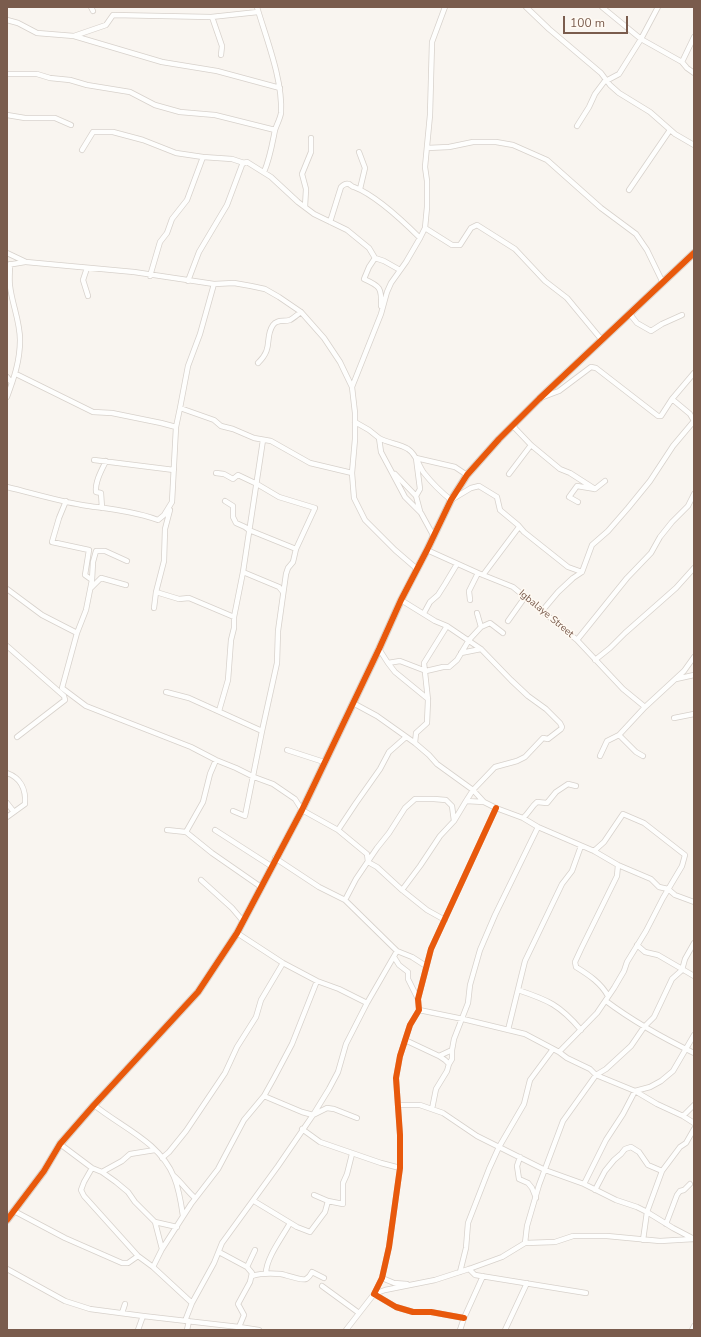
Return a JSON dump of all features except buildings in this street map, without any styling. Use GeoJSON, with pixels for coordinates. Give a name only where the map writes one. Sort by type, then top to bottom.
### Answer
{"type":"FeatureCollection","features":[{"type":"Feature","properties":{"kind":"street"},"geometry":{"type":"LineString","coordinates":[[352,387],[381,314],[387,292],[425,228],[428,207],[428,188],[425,167],[430,115],[432,42],[445,7]]}},
{"type":"Feature","properties":{"kind":"street"},"geometry":{"type":"LineString","coordinates":[[526,7],[601,72],[606,80],[619,93],[650,112],[670,130],[694,145]]}},
{"type":"Feature","properties":{"kind":"street"},"geometry":{"type":"LineString","coordinates":[[602,7],[641,39],[682,62],[694,73]]}},
{"type":"Feature","properties":{"kind":"street"},"geometry":{"type":"LineString","coordinates":[[577,126],[595,94],[606,80],[619,74],[641,39],[658,7]]}},
{"type":"Feature","properties":{"kind":"street"},"geometry":{"type":"LineString","coordinates":[[74,36],[106,25],[113,15],[212,17],[257,9],[280,88],[281,114],[275,130],[270,157],[264,172]]}},
{"type":"Feature","properties":{"kind":"street"},"geometry":{"type":"LineString","coordinates":[[212,17],[222,46],[221,55]]}},
{"type":"Feature","properties":{"kind":"street"},"geometry":{"type":"LineString","coordinates":[[7,20],[37,33],[74,36],[162,62],[217,71],[280,88]]}},
{"type":"Feature","properties":{"kind":"street"},"geometry":{"type":"LineString","coordinates":[[682,62],[694,37]]}},
{"type":"Feature","properties":{"kind":"street"},"geometry":{"type":"LineString","coordinates":[[7,74],[37,74],[50,78],[70,80],[87,85],[130,92],[155,105],[180,112],[215,116],[275,130]]}},
{"type":"Feature","properties":{"kind":"street"},"geometry":{"type":"LineString","coordinates":[[7,115],[25,118],[55,118],[71,125]]}},
{"type":"Feature","properties":{"kind":"street"},"geometry":{"type":"LineString","coordinates":[[629,190],[670,130]]}},
{"type":"Feature","properties":{"kind":"street"},"geometry":{"type":"LineString","coordinates":[[82,150],[93,132],[113,132],[143,140],[176,153],[232,159],[244,163],[247,162],[271,177],[314,214],[347,230],[369,248],[375,258],[400,270]]}},
{"type":"Feature","properties":{"kind":"street"},"geometry":{"type":"LineString","coordinates":[[305,207],[306,189],[302,174],[311,152],[312,138]]}},
{"type":"Feature","properties":{"kind":"street"},"geometry":{"type":"LineString","coordinates":[[427,148],[449,147],[473,142],[496,142],[513,145],[547,160],[601,208],[636,234],[647,250],[663,283]]}},
{"type":"Feature","properties":{"kind":"street"},"geometry":{"type":"LineString","coordinates":[[359,152],[365,168],[360,189]]}},
{"type":"Feature","properties":{"kind":"street"},"geometry":{"type":"LineString","coordinates":[[150,276],[160,242],[167,233],[172,219],[187,200],[203,157]]}},
{"type":"Feature","properties":{"kind":"street"},"geometry":{"type":"LineString","coordinates":[[188,281],[200,252],[227,205],[244,163]]}},
{"type":"Feature","properties":{"kind":"street"},"geometry":{"type":"LineString","coordinates":[[330,222],[341,187],[345,184],[349,184],[360,189],[405,224],[420,238]]}},
{"type":"Feature","properties":{"kind":"street"},"geometry":{"type":"LineString","coordinates":[[425,228],[452,246],[456,246],[460,245],[471,228],[477,226],[515,249],[545,281],[567,298],[601,340]]}},
{"type":"Feature","properties":{"kind":"street"},"geometry":{"type":"LineString","coordinates":[[7,1220],[44,1171],[60,1144],[198,992],[237,933],[275,858],[302,810],[401,600],[428,550],[433,535],[451,500],[467,475],[512,425],[694,253]]}},
{"type":"Feature","properties":{"kind":"street"},"geometry":{"type":"LineString","coordinates":[[7,254],[26,262]]}},
{"type":"Feature","properties":{"kind":"street"},"geometry":{"type":"LineString","coordinates":[[375,258],[364,279],[377,285],[382,294],[381,314]]}},
{"type":"Feature","properties":{"kind":"street"},"geometry":{"type":"LineString","coordinates":[[7,397],[16,374],[20,357],[20,339],[17,316],[10,286],[9,264],[26,262],[134,272],[150,276],[188,281],[214,284],[234,284],[265,289],[280,297],[301,312],[316,328],[340,362],[352,387],[355,413],[356,439],[352,473],[354,498],[365,520],[395,550],[417,569]]}},
{"type":"Feature","properties":{"kind":"street"},"geometry":{"type":"LineString","coordinates":[[87,268],[83,280],[88,296]]}},
{"type":"Feature","properties":{"kind":"street"},"geometry":{"type":"LineString","coordinates":[[154,608],[156,592],[164,562],[165,529],[172,502],[176,428],[188,366],[200,334],[214,284]]}},
{"type":"Feature","properties":{"kind":"street"},"geometry":{"type":"LineString","coordinates":[[258,363],[266,354],[271,329],[274,323],[277,321],[290,320],[301,312]]}},
{"type":"Feature","properties":{"kind":"street"},"geometry":{"type":"LineString","coordinates":[[629,313],[637,323],[652,331],[662,324],[682,315]]}},
{"type":"Feature","properties":{"kind":"street"},"geometry":{"type":"LineString","coordinates":[[539,399],[559,391],[591,367],[596,368],[658,416],[662,416],[672,399],[694,373]]}},
{"type":"Feature","properties":{"kind":"street"},"geometry":{"type":"LineString","coordinates":[[16,374],[94,412],[112,413],[162,423],[176,428]]}},
{"type":"Feature","properties":{"kind":"street"},"geometry":{"type":"LineString","coordinates":[[7,377],[12,383]]}},
{"type":"Feature","properties":{"kind":"street"},"geometry":{"type":"LineString","coordinates":[[542,611],[558,592],[582,572],[592,545],[616,523],[650,481],[673,446],[694,421],[690,414],[672,399]]}},
{"type":"Feature","properties":{"kind":"street"},"geometry":{"type":"LineString","coordinates":[[180,408],[214,420],[221,426],[233,429],[254,438],[271,441],[310,463],[352,473]]}},
{"type":"Feature","properties":{"kind":"street"},"geometry":{"type":"LineString","coordinates":[[355,422],[379,438],[408,449],[413,453],[423,472],[438,490],[451,500]]}},
{"type":"Feature","properties":{"kind":"street"},"geometry":{"type":"LineString","coordinates":[[512,425],[531,445],[560,469],[570,473],[595,489]]}},
{"type":"Feature","properties":{"kind":"street"},"geometry":{"type":"LineString","coordinates":[[379,438],[381,452],[405,497],[421,513]]}},
{"type":"Feature","properties":{"kind":"street"},"geometry":{"type":"LineString","coordinates":[[219,711],[228,680],[234,617],[243,572],[264,440]]}},
{"type":"Feature","properties":{"kind":"street"},"geometry":{"type":"LineString","coordinates":[[509,474],[531,445]]}},
{"type":"Feature","properties":{"kind":"street"},"geometry":{"type":"LineString","coordinates":[[416,458],[455,467],[467,475]]}},
{"type":"Feature","properties":{"kind":"street"},"geometry":{"type":"LineString","coordinates":[[416,458],[420,489],[416,496]]}},
{"type":"Feature","properties":{"kind":"street"},"geometry":{"type":"LineString","coordinates":[[94,460],[174,470]]}},
{"type":"Feature","properties":{"kind":"street"},"geometry":{"type":"LineString","coordinates":[[102,508],[101,493],[96,492],[95,490],[97,481],[106,462]]}},
{"type":"Feature","properties":{"kind":"street"},"geometry":{"type":"LineString","coordinates":[[390,468],[416,496],[421,513],[433,535]]}},
{"type":"Feature","properties":{"kind":"street"},"geometry":{"type":"LineString","coordinates":[[216,473],[224,474],[233,479],[238,475],[279,497],[315,508],[296,549],[293,562],[288,568],[286,574],[278,631],[277,663],[245,816],[233,811]]}},
{"type":"Feature","properties":{"kind":"street"},"geometry":{"type":"LineString","coordinates":[[578,502],[570,497],[577,486],[595,489],[605,481]]}},
{"type":"Feature","properties":{"kind":"street"},"geometry":{"type":"LineString","coordinates":[[451,500],[471,488],[479,486],[497,497],[500,510],[519,527],[568,567],[582,572]]}},
{"type":"Feature","properties":{"kind":"street"},"geometry":{"type":"LineString","coordinates":[[7,487],[66,501],[144,515],[158,520],[164,515],[172,502]]}},
{"type":"Feature","properties":{"kind":"street"},"geometry":{"type":"LineString","coordinates":[[577,640],[627,578],[651,553],[660,536],[688,506],[694,494]]}},
{"type":"Feature","properties":{"kind":"street"},"geometry":{"type":"LineString","coordinates":[[66,501],[52,542],[89,550],[85,576],[92,580]]}},
{"type":"Feature","properties":{"kind":"street"},"geometry":{"type":"LineString","coordinates":[[226,501],[233,506],[233,517],[236,524],[296,549]]}},
{"type":"Feature","properties":{"kind":"street"},"geometry":{"type":"LineString","coordinates":[[483,575],[519,527]]}},
{"type":"Feature","properties":{"kind":"street","name":"Igbalaye Street"},"geometry":{"type":"LineString","coordinates":[[428,550],[478,573],[513,586],[577,640],[623,689],[644,707]]}},
{"type":"Feature","properties":{"kind":"street"},"geometry":{"type":"LineString","coordinates":[[127,561],[105,551],[96,551],[93,562],[91,588],[86,610],[77,633],[62,688],[86,706],[191,746],[216,760],[273,784],[295,799],[302,810],[338,830],[367,854],[368,862]]}},
{"type":"Feature","properties":{"kind":"street"},"geometry":{"type":"LineString","coordinates":[[424,613],[430,602],[438,595],[457,564]]}},
{"type":"Feature","properties":{"kind":"street"},"geometry":{"type":"LineString","coordinates":[[596,660],[676,588],[694,568]]}},
{"type":"Feature","properties":{"kind":"street"},"geometry":{"type":"LineString","coordinates":[[243,572],[279,587],[283,592]]}},
{"type":"Feature","properties":{"kind":"street"},"geometry":{"type":"LineString","coordinates":[[470,600],[469,591],[478,573]]}},
{"type":"Feature","properties":{"kind":"street"},"geometry":{"type":"LineString","coordinates":[[91,588],[101,578],[126,585]]}},
{"type":"Feature","properties":{"kind":"street"},"geometry":{"type":"LineString","coordinates":[[7,589],[42,615],[77,633]]}},
{"type":"Feature","properties":{"kind":"street"},"geometry":{"type":"LineString","coordinates":[[156,592],[180,599],[189,598],[234,617]]}},
{"type":"Feature","properties":{"kind":"street"},"geometry":{"type":"LineString","coordinates":[[508,621],[525,597]]}},
{"type":"Feature","properties":{"kind":"street"},"geometry":{"type":"LineString","coordinates":[[401,600],[435,621],[447,626],[481,649],[528,696],[546,709],[562,727],[562,729],[548,738],[543,738],[525,757],[496,767],[473,790],[454,821],[440,836],[402,890]]}},
{"type":"Feature","properties":{"kind":"street"},"geometry":{"type":"LineString","coordinates":[[477,613],[481,627]]}},
{"type":"Feature","properties":{"kind":"street"},"geometry":{"type":"LineString","coordinates":[[388,663],[400,661],[426,671],[452,665],[462,653],[469,640],[481,627],[490,623],[503,633]]}},
{"type":"Feature","properties":{"kind":"street"},"geometry":{"type":"LineString","coordinates":[[415,744],[416,733],[426,723],[428,700],[424,663],[447,626]]}},
{"type":"Feature","properties":{"kind":"street"},"geometry":{"type":"LineString","coordinates":[[7,646],[64,696],[65,700],[17,737]]}},
{"type":"Feature","properties":{"kind":"street"},"geometry":{"type":"LineString","coordinates":[[379,649],[395,672],[428,700]]}},
{"type":"Feature","properties":{"kind":"street"},"geometry":{"type":"LineString","coordinates":[[462,653],[481,649]]}},
{"type":"Feature","properties":{"kind":"street"},"geometry":{"type":"LineString","coordinates":[[600,756],[607,741],[619,735],[644,707],[692,663],[694,657]]}},
{"type":"Feature","properties":{"kind":"street"},"geometry":{"type":"LineString","coordinates":[[675,679],[694,675]]}},
{"type":"Feature","properties":{"kind":"street"},"geometry":{"type":"LineString","coordinates":[[166,692],[189,698],[262,731]]}},
{"type":"Feature","properties":{"kind":"street"},"geometry":{"type":"LineString","coordinates":[[353,703],[377,716],[406,737],[429,755],[437,764],[473,790],[484,802],[523,818],[538,827],[594,851],[618,865],[652,879],[659,887],[668,889],[675,895],[694,902]]}},
{"type":"Feature","properties":{"kind":"street"},"geometry":{"type":"LineString","coordinates":[[674,718],[694,714]]}},
{"type":"Feature","properties":{"kind":"street"},"geometry":{"type":"LineString","coordinates":[[400,741],[401,734]]}},
{"type":"Feature","properties":{"kind":"street"},"geometry":{"type":"LineString","coordinates":[[619,735],[636,752],[643,756]]}},
{"type":"Feature","properties":{"kind":"street"},"geometry":{"type":"LineString","coordinates":[[338,830],[380,769],[389,752],[406,737]]}},
{"type":"Feature","properties":{"kind":"street"},"geometry":{"type":"LineString","coordinates":[[287,750],[324,762]]}},
{"type":"Feature","properties":{"kind":"street"},"geometry":{"type":"LineString","coordinates":[[186,832],[203,802],[210,774],[216,760]]}},
{"type":"Feature","properties":{"kind":"street"},"geometry":{"type":"LineString","coordinates":[[7,773],[21,782],[24,790],[25,804],[7,817]]}},
{"type":"Feature","properties":{"kind":"street"},"geometry":{"type":"LineString","coordinates":[[523,818],[529,813],[533,805],[537,802],[547,803],[556,792],[568,784],[576,786]]}},
{"type":"Feature","properties":{"kind":"street"},"geometry":{"type":"LineString","coordinates":[[345,900],[356,879],[377,848],[389,833],[405,808],[415,799],[446,800],[452,806],[454,821]]}},
{"type":"Feature","properties":{"kind":"street"},"geometry":{"type":"LineString","coordinates":[[466,801],[484,802]]}},
{"type":"Feature","properties":{"kind":"street"},"geometry":{"type":"LineString","coordinates":[[7,803],[14,812]]}},
{"type":"Feature","properties":{"kind":"street"},"geometry":{"type":"LineString","coordinates":[[346,1330],[374,1294],[382,1278],[389,1247],[400,1168],[399,1105],[396,1078],[400,1056],[410,1025],[419,1010],[418,999],[431,949],[445,920],[449,907],[496,808]]}},
{"type":"Feature","properties":{"kind":"street"},"geometry":{"type":"LineString","coordinates":[[559,1052],[597,1013],[607,999],[682,866],[685,855],[644,823],[623,814],[604,842],[594,851]]}},
{"type":"Feature","properties":{"kind":"street"},"geometry":{"type":"LineString","coordinates":[[432,1109],[436,1089],[447,1071],[452,1059],[454,1039],[468,1003],[470,985],[480,950],[495,915],[538,827]]}},
{"type":"Feature","properties":{"kind":"street"},"geometry":{"type":"LineString","coordinates":[[167,830],[186,832],[212,853],[261,887]]}},
{"type":"Feature","properties":{"kind":"street"},"geometry":{"type":"LineString","coordinates":[[215,830],[271,866]]}},
{"type":"Feature","properties":{"kind":"street"},"geometry":{"type":"LineString","coordinates":[[508,1030],[525,961],[562,884],[572,871],[581,846]]}},
{"type":"Feature","properties":{"kind":"street"},"geometry":{"type":"LineString","coordinates":[[275,858],[319,887],[345,900],[397,951],[426,966]]}},
{"type":"Feature","properties":{"kind":"street"},"geometry":{"type":"LineString","coordinates":[[368,862],[377,867],[426,910],[445,920]]}},
{"type":"Feature","properties":{"kind":"street"},"geometry":{"type":"LineString","coordinates":[[618,865],[617,876],[581,949],[576,962],[576,967],[596,981],[604,990],[607,999],[627,1017],[694,1053]]}},
{"type":"Feature","properties":{"kind":"street"},"geometry":{"type":"LineString","coordinates":[[201,880],[232,908],[243,922]]}},
{"type":"Feature","properties":{"kind":"street"},"geometry":{"type":"LineString","coordinates":[[663,898],[675,895]]}},
{"type":"Feature","properties":{"kind":"street"},"geometry":{"type":"LineString","coordinates":[[237,933],[283,963],[367,1003]]}},
{"type":"Feature","properties":{"kind":"street"},"geometry":{"type":"LineString","coordinates":[[525,1243],[527,1226],[539,1185],[563,1121],[596,1075],[606,1069],[631,1046],[644,1027],[654,1017],[672,979],[682,970],[685,959],[694,943]]}},
{"type":"Feature","properties":{"kind":"street"},"geometry":{"type":"LineString","coordinates":[[637,945],[645,952],[658,955],[694,976]]}},
{"type":"Feature","properties":{"kind":"street"},"geometry":{"type":"LineString","coordinates":[[187,1330],[187,1321],[192,1303],[214,1263],[222,1243],[313,1115],[338,1072],[346,1044],[367,1003],[397,951]]}},
{"type":"Feature","properties":{"kind":"street"},"geometry":{"type":"LineString","coordinates":[[394,957],[399,965],[408,972],[408,979],[418,999]]}},
{"type":"Feature","properties":{"kind":"street"},"geometry":{"type":"LineString","coordinates":[[162,1158],[180,1138],[225,1073],[237,1047],[256,1017],[261,1000],[283,963]]}},
{"type":"Feature","properties":{"kind":"street"},"geometry":{"type":"LineString","coordinates":[[154,1267],[162,1249],[183,1216],[218,1169],[244,1120],[264,1096],[292,1044],[317,980]]}},
{"type":"Feature","properties":{"kind":"street"},"geometry":{"type":"LineString","coordinates":[[518,990],[551,1003],[569,1016],[581,1030]]}},
{"type":"Feature","properties":{"kind":"street"},"geometry":{"type":"LineString","coordinates":[[419,1010],[525,1034],[559,1052],[567,1058],[590,1069],[596,1075],[635,1091],[694,1123]]}},
{"type":"Feature","properties":{"kind":"street"},"geometry":{"type":"LineString","coordinates":[[584,1184],[606,1140],[623,1114],[635,1091],[650,1087],[674,1071],[694,1035]]}},
{"type":"Feature","properties":{"kind":"street"},"geometry":{"type":"LineString","coordinates":[[405,1040],[439,1056],[449,1064]]}},
{"type":"Feature","properties":{"kind":"street"},"geometry":{"type":"LineString","coordinates":[[460,1272],[466,1248],[468,1223],[499,1147],[524,1104],[530,1080],[553,1049]]}},
{"type":"Feature","properties":{"kind":"street"},"geometry":{"type":"LineString","coordinates":[[439,1056],[452,1050]]}},
{"type":"Feature","properties":{"kind":"street"},"geometry":{"type":"LineString","coordinates":[[264,1096],[313,1115]]}},
{"type":"Feature","properties":{"kind":"street"},"geometry":{"type":"LineString","coordinates":[[94,1105],[133,1132],[155,1150],[174,1176],[181,1182],[187,1192],[195,1198]]}},
{"type":"Feature","properties":{"kind":"street"},"geometry":{"type":"LineString","coordinates":[[399,1105],[420,1105],[443,1113],[477,1136],[545,1170],[584,1184],[616,1200],[637,1207],[694,1239]]}},
{"type":"Feature","properties":{"kind":"street"},"geometry":{"type":"LineString","coordinates":[[683,1116],[694,1105]]}},
{"type":"Feature","properties":{"kind":"street"},"geometry":{"type":"LineString","coordinates":[[313,1115],[319,1110],[327,1108],[334,1109],[357,1118]]}},
{"type":"Feature","properties":{"kind":"street"},"geometry":{"type":"LineString","coordinates":[[643,1240],[647,1212],[662,1171],[680,1147],[686,1143],[694,1129]]}},
{"type":"Feature","properties":{"kind":"street"},"geometry":{"type":"LineString","coordinates":[[302,1130],[320,1142],[352,1154],[400,1168]]}},
{"type":"Feature","properties":{"kind":"street"},"geometry":{"type":"LineString","coordinates":[[60,1144],[92,1168],[102,1172],[128,1192],[135,1202],[155,1222],[162,1249]]}},
{"type":"Feature","properties":{"kind":"street"},"geometry":{"type":"LineString","coordinates":[[595,1190],[605,1171],[614,1160],[624,1149],[631,1147],[639,1152],[648,1165],[662,1171]]}},
{"type":"Feature","properties":{"kind":"street"},"geometry":{"type":"LineString","coordinates":[[102,1172],[122,1161],[130,1154],[155,1150]]}},
{"type":"Feature","properties":{"kind":"street"},"geometry":{"type":"LineString","coordinates":[[314,1195],[328,1201],[343,1204],[343,1183],[348,1174],[352,1154]]}},
{"type":"Feature","properties":{"kind":"street"},"geometry":{"type":"LineString","coordinates":[[520,1157],[517,1166],[519,1179],[528,1183],[536,1198]]}},
{"type":"Feature","properties":{"kind":"street"},"geometry":{"type":"LineString","coordinates":[[92,1168],[81,1190],[84,1196],[138,1256],[154,1267],[192,1303]]}},
{"type":"Feature","properties":{"kind":"street"},"geometry":{"type":"LineString","coordinates":[[174,1176],[180,1196],[183,1216]]}},
{"type":"Feature","properties":{"kind":"street"},"geometry":{"type":"LineString","coordinates":[[666,1224],[677,1196],[680,1191],[684,1190],[690,1184]]}},
{"type":"Feature","properties":{"kind":"street"},"geometry":{"type":"LineString","coordinates":[[254,1200],[290,1223],[310,1232],[325,1212],[328,1201]]}},
{"type":"Feature","properties":{"kind":"street"},"geometry":{"type":"LineString","coordinates":[[14,1211],[65,1238],[122,1263],[128,1263],[138,1256]]}},
{"type":"Feature","properties":{"kind":"street"},"geometry":{"type":"LineString","coordinates":[[155,1222],[177,1227]]}},
{"type":"Feature","properties":{"kind":"street"},"geometry":{"type":"LineString","coordinates":[[266,1274],[266,1268],[269,1261],[290,1223]]}},
{"type":"Feature","properties":{"kind":"street"},"geometry":{"type":"LineString","coordinates":[[374,1294],[385,1290],[436,1280],[469,1270],[502,1257],[525,1243],[555,1242],[573,1236],[608,1236],[660,1241],[694,1239]]}},
{"type":"Feature","properties":{"kind":"street"},"geometry":{"type":"LineString","coordinates":[[247,1268],[255,1250]]}},
{"type":"Feature","properties":{"kind":"street"},"geometry":{"type":"LineString","coordinates":[[219,1252],[251,1271],[252,1276],[250,1282],[238,1304],[244,1314],[240,1326]]}},
{"type":"Feature","properties":{"kind":"street"},"geometry":{"type":"LineString","coordinates":[[7,1270],[65,1301],[90,1309],[240,1326],[259,1330]]}},
{"type":"Feature","properties":{"kind":"street"},"geometry":{"type":"LineString","coordinates":[[469,1270],[474,1275],[586,1293]]}},
{"type":"Feature","properties":{"kind":"street"},"geometry":{"type":"LineString","coordinates":[[252,1276],[261,1274],[293,1276],[300,1280],[306,1279],[312,1272],[324,1278]]}},
{"type":"Feature","properties":{"kind":"street"},"geometry":{"type":"LineString","coordinates":[[460,1330],[483,1276]]}},
{"type":"Feature","properties":{"kind":"street"},"geometry":{"type":"LineString","coordinates":[[382,1278],[394,1283],[412,1284]]}},
{"type":"Feature","properties":{"kind":"street"},"geometry":{"type":"LineString","coordinates":[[505,1330],[527,1283]]}},
{"type":"Feature","properties":{"kind":"street"},"geometry":{"type":"LineString","coordinates":[[322,1286],[359,1313]]}},
{"type":"Feature","properties":{"kind":"street"},"geometry":{"type":"LineString","coordinates":[[374,1294],[396,1307],[407,1310],[452,1315],[464,1318]]}},
{"type":"Feature","properties":{"kind":"street"},"geometry":{"type":"LineString","coordinates":[[122,1313],[125,1304]]}},
{"type":"Feature","properties":{"kind":"street"},"geometry":{"type":"LineString","coordinates":[[138,1330],[143,1316]]}},
{"type":"Feature","properties":{"kind":"street"},"geometry":{"type":"LineString","coordinates":[[692,1330],[694,1326]]}},
{"type":"Feature","properties":{"kind":"cycle path"},"geometry":{"type":"LineString","coordinates":[[7,1220],[44,1171],[60,1144],[198,992],[237,933],[302,810],[401,600],[451,500],[467,475],[499,439],[539,399],[694,253]]}},
{"type":"Feature","properties":{"kind":"cycle path"},"geometry":{"type":"LineString","coordinates":[[464,1318],[431,1312],[413,1312],[396,1307],[374,1294],[382,1278],[389,1247],[400,1168],[400,1135],[396,1078],[400,1056],[410,1025],[419,1010],[418,999],[431,949],[496,808]]}}]}
